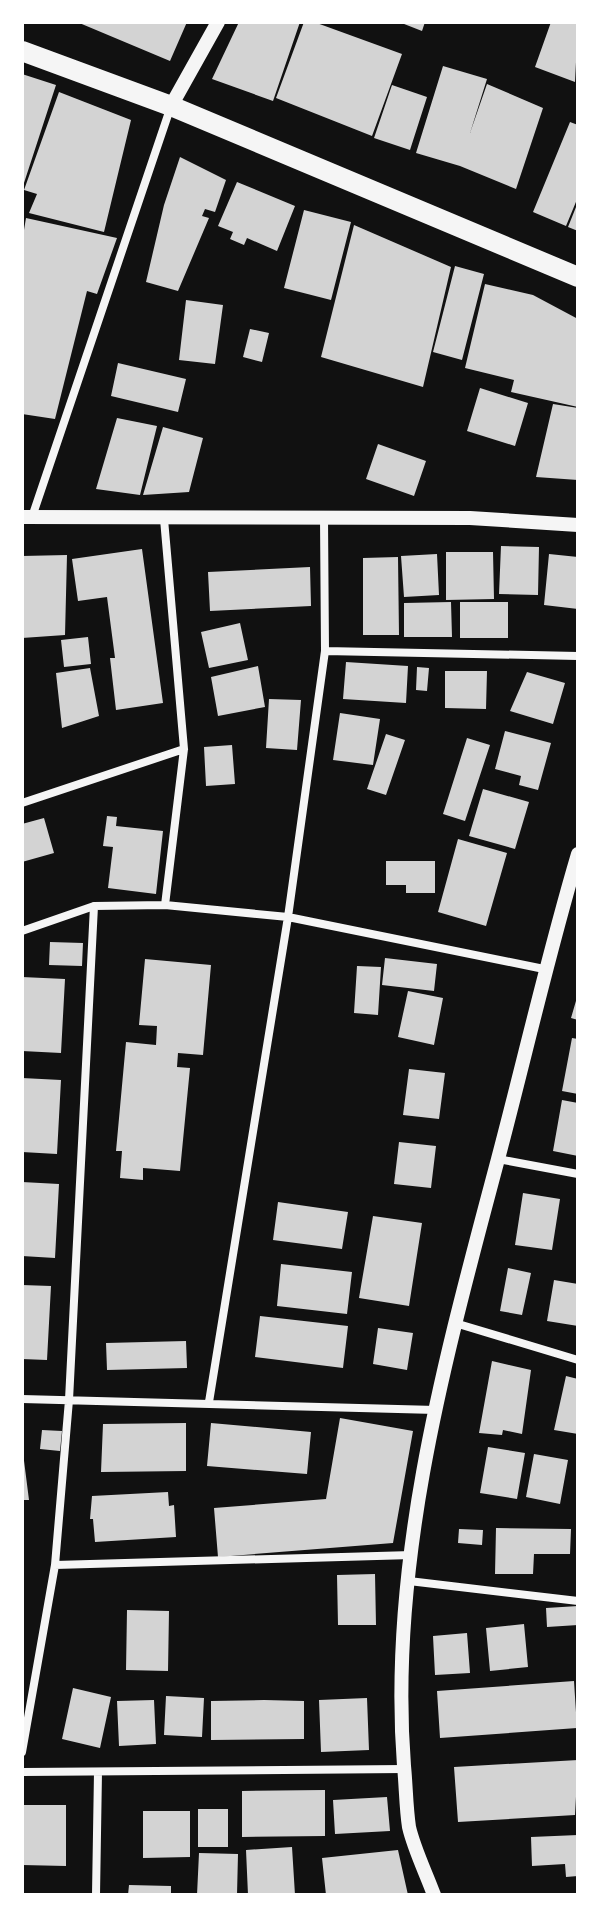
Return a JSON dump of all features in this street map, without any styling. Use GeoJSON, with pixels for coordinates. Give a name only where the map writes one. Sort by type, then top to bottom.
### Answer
{"type":"FeatureCollection","features":[{"type":"Feature","properties":{"kind":"main road"},"geometry":{"type":"LineString","coordinates":[[22,51],[171,106],[578,277]]}},
{"type":"Feature","properties":{"kind":"street"},"geometry":{"type":"LineString","coordinates":[[218,22],[171,106],[27,517],[470,518],[578,525]]}},
{"type":"Feature","properties":{"kind":"street"},"geometry":{"type":"LineString","coordinates":[[209,1402],[288,917],[325,651],[324,518]]}},
{"type":"Feature","properties":{"kind":"street"},"geometry":{"type":"LineString","coordinates":[[164,519],[184,749],[165,905]]}},
{"type":"Feature","properties":{"kind":"street"},"geometry":{"type":"LineString","coordinates":[[325,651],[578,656]]}},
{"type":"Feature","properties":{"kind":"street"},"geometry":{"type":"LineString","coordinates":[[22,803],[184,749]]}},
{"type":"Feature","properties":{"kind":"street"},"geometry":{"type":"LineString","coordinates":[[434,1895],[410,1828],[405,1769],[400,1668],[412,1555],[436,1410],[455,1323],[544,969],[578,854]]}},
{"type":"Feature","properties":{"kind":"street"},"geometry":{"type":"LineString","coordinates":[[22,931],[94,906],[165,905],[288,917],[544,969]]}},
{"type":"Feature","properties":{"kind":"street"},"geometry":{"type":"LineString","coordinates":[[22,1752],[55,1565],[69,1400],[94,906]]}},
{"type":"Feature","properties":{"kind":"street"},"geometry":{"type":"LineString","coordinates":[[498,1159],[578,1174]]}},
{"type":"Feature","properties":{"kind":"street"},"geometry":{"type":"LineString","coordinates":[[455,1323],[578,1360]]}},
{"type":"Feature","properties":{"kind":"street"},"geometry":{"type":"LineString","coordinates":[[22,1399],[436,1410]]}},
{"type":"Feature","properties":{"kind":"street"},"geometry":{"type":"LineString","coordinates":[[55,1565],[412,1555]]}},
{"type":"Feature","properties":{"kind":"street"},"geometry":{"type":"LineString","coordinates":[[409,1581],[578,1601]]}},
{"type":"Feature","properties":{"kind":"street"},"geometry":{"type":"LineString","coordinates":[[22,1772],[405,1769]]}},
{"type":"Feature","properties":{"kind":"street"},"geometry":{"type":"LineString","coordinates":[[96,1895],[98,1772]]}},
{"type":"Feature","properties":{"kind":"building"},"geometry":{"type":"Polygon","coordinates":[[[77,22],[187,22],[170,61],[77,22]]]}},
{"type":"Feature","properties":{"kind":"building"},"geometry":{"type":"Polygon","coordinates":[[[239,22],[300,22],[273,101],[212,79],[239,22]]]}},
{"type":"Feature","properties":{"kind":"building"},"geometry":{"type":"Polygon","coordinates":[[[304,22],[314,22],[402,54],[372,136],[276,98],[304,22]]]}},
{"type":"Feature","properties":{"kind":"building"},"geometry":{"type":"Polygon","coordinates":[[[399,22],[425,22],[422,31],[399,22]]]}},
{"type":"Feature","properties":{"kind":"building"},"geometry":{"type":"Polygon","coordinates":[[[551,22],[578,22],[575,82],[535,67],[551,22]]]}},
{"type":"Feature","properties":{"kind":"building"},"geometry":{"type":"Polygon","coordinates":[[[443,66],[487,79],[470,133],[487,84],[543,108],[516,189],[460,166],[416,153],[443,66]]]}},
{"type":"Feature","properties":{"kind":"building"},"geometry":{"type":"Polygon","coordinates":[[[22,74],[56,85],[23,186],[22,186],[22,74]]]}},
{"type":"Feature","properties":{"kind":"building"},"geometry":{"type":"Polygon","coordinates":[[[392,85],[427,97],[410,150],[374,138],[392,85]]]}},
{"type":"Feature","properties":{"kind":"building"},"geometry":{"type":"Polygon","coordinates":[[[59,92],[131,120],[104,232],[29,213],[37,194],[24,190],[59,92]]]}},
{"type":"Feature","properties":{"kind":"building"},"geometry":{"type":"Polygon","coordinates":[[[570,122],[578,125],[578,197],[566,226],[533,212],[570,122]]]}},
{"type":"Feature","properties":{"kind":"building"},"geometry":{"type":"Polygon","coordinates":[[[180,157],[226,180],[215,212],[205,209],[202,216],[209,218],[178,291],[146,282],[164,205],[180,157]]]}},
{"type":"Feature","properties":{"kind":"building"},"geometry":{"type":"Polygon","coordinates":[[[237,182],[295,206],[277,251],[247,238],[244,245],[230,239],[233,232],[218,226],[237,182]]]}},
{"type":"Feature","properties":{"kind":"building"},"geometry":{"type":"Polygon","coordinates":[[[578,202],[578,231],[568,227],[578,202]]]}},
{"type":"Feature","properties":{"kind":"building"},"geometry":{"type":"Polygon","coordinates":[[[304,210],[351,222],[331,300],[284,288],[304,210]]]}},
{"type":"Feature","properties":{"kind":"building"},"geometry":{"type":"Polygon","coordinates":[[[26,218],[117,238],[97,294],[87,291],[55,419],[22,414],[22,242],[26,218]]]}},
{"type":"Feature","properties":{"kind":"building"},"geometry":{"type":"Polygon","coordinates":[[[354,225],[451,267],[423,387],[321,357],[354,225]]]}},
{"type":"Feature","properties":{"kind":"building"},"geometry":{"type":"Polygon","coordinates":[[[455,266],[484,274],[462,360],[433,352],[455,266]]]}},
{"type":"Feature","properties":{"kind":"building"},"geometry":{"type":"Polygon","coordinates":[[[485,284],[533,295],[578,319],[578,407],[511,392],[514,380],[465,368],[485,284]]]}},
{"type":"Feature","properties":{"kind":"building"},"geometry":{"type":"Polygon","coordinates":[[[186,300],[223,305],[215,364],[179,360],[186,300]]]}},
{"type":"Feature","properties":{"kind":"building"},"geometry":{"type":"Polygon","coordinates":[[[250,329],[269,333],[262,362],[243,357],[250,329]]]}},
{"type":"Feature","properties":{"kind":"building"},"geometry":{"type":"Polygon","coordinates":[[[118,363],[186,379],[178,412],[111,396],[118,363]]]}},
{"type":"Feature","properties":{"kind":"building"},"geometry":{"type":"Polygon","coordinates":[[[480,388],[528,403],[515,446],[467,431],[480,388]]]}},
{"type":"Feature","properties":{"kind":"building"},"geometry":{"type":"Polygon","coordinates":[[[553,404],[578,408],[578,480],[536,477],[553,404]]]}},
{"type":"Feature","properties":{"kind":"building"},"geometry":{"type":"Polygon","coordinates":[[[117,418],[157,426],[140,495],[96,489],[117,418]]]}},
{"type":"Feature","properties":{"kind":"building"},"geometry":{"type":"Polygon","coordinates":[[[163,427],[203,438],[189,492],[143,495],[163,427]]]}},
{"type":"Feature","properties":{"kind":"building"},"geometry":{"type":"Polygon","coordinates":[[[378,444],[426,461],[414,496],[366,479],[378,444]]]}},
{"type":"Feature","properties":{"kind":"building"},"geometry":{"type":"Polygon","coordinates":[[[501,546],[539,547],[538,595],[499,594],[501,546]]]}},
{"type":"Feature","properties":{"kind":"building"},"geometry":{"type":"Polygon","coordinates":[[[142,549],[163,703],[116,710],[110,658],[115,658],[107,597],[78,601],[72,559],[142,549]]]}},
{"type":"Feature","properties":{"kind":"building"},"geometry":{"type":"Polygon","coordinates":[[[446,552],[493,552],[494,599],[446,600],[446,552]]]}},
{"type":"Feature","properties":{"kind":"building"},"geometry":{"type":"Polygon","coordinates":[[[437,554],[439,595],[404,597],[401,556],[437,554]]]}},
{"type":"Feature","properties":{"kind":"building"},"geometry":{"type":"Polygon","coordinates":[[[549,554],[578,557],[578,609],[544,605],[549,554]]]}},
{"type":"Feature","properties":{"kind":"building"},"geometry":{"type":"Polygon","coordinates":[[[67,555],[65,635],[22,638],[22,556],[67,555]]]}},
{"type":"Feature","properties":{"kind":"building"},"geometry":{"type":"Polygon","coordinates":[[[398,557],[399,635],[363,635],[363,558],[398,557]]]}},
{"type":"Feature","properties":{"kind":"building"},"geometry":{"type":"Polygon","coordinates":[[[310,567],[311,606],[210,611],[208,572],[310,567]]]}},
{"type":"Feature","properties":{"kind":"building"},"geometry":{"type":"Polygon","coordinates":[[[451,602],[452,637],[404,637],[404,603],[451,602]]]}},
{"type":"Feature","properties":{"kind":"building"},"geometry":{"type":"Polygon","coordinates":[[[460,602],[508,602],[508,638],[460,638],[460,602]]]}},
{"type":"Feature","properties":{"kind":"building"},"geometry":{"type":"Polygon","coordinates":[[[240,623],[248,660],[209,668],[201,632],[240,623]]]}},
{"type":"Feature","properties":{"kind":"building"},"geometry":{"type":"Polygon","coordinates":[[[88,637],[91,664],[64,667],[61,640],[88,637]]]}},
{"type":"Feature","properties":{"kind":"building"},"geometry":{"type":"Polygon","coordinates":[[[346,662],[408,666],[406,703],[343,699],[346,662]]]}},
{"type":"Feature","properties":{"kind":"building"},"geometry":{"type":"Polygon","coordinates":[[[258,666],[265,707],[218,716],[211,677],[258,666]]]}},
{"type":"Feature","properties":{"kind":"building"},"geometry":{"type":"Polygon","coordinates":[[[417,667],[429,668],[427,691],[416,690],[417,667]]]}},
{"type":"Feature","properties":{"kind":"building"},"geometry":{"type":"Polygon","coordinates":[[[90,668],[99,716],[62,728],[56,673],[90,668]]]}},
{"type":"Feature","properties":{"kind":"building"},"geometry":{"type":"Polygon","coordinates":[[[445,671],[487,671],[486,709],[445,708],[445,671]]]}},
{"type":"Feature","properties":{"kind":"building"},"geometry":{"type":"Polygon","coordinates":[[[527,672],[565,683],[553,724],[510,711],[527,672]]]}},
{"type":"Feature","properties":{"kind":"building"},"geometry":{"type":"Polygon","coordinates":[[[269,699],[301,700],[297,750],[266,748],[269,699]]]}},
{"type":"Feature","properties":{"kind":"building"},"geometry":{"type":"Polygon","coordinates":[[[340,713],[380,719],[373,765],[333,760],[340,713]]]}},
{"type":"Feature","properties":{"kind":"building"},"geometry":{"type":"Polygon","coordinates":[[[505,731],[551,743],[538,790],[519,785],[521,776],[495,769],[505,731]]]}},
{"type":"Feature","properties":{"kind":"building"},"geometry":{"type":"Polygon","coordinates":[[[386,734],[405,740],[386,795],[367,789],[386,734]]]}},
{"type":"Feature","properties":{"kind":"building"},"geometry":{"type":"Polygon","coordinates":[[[467,738],[490,745],[465,821],[443,814],[467,738]]]}},
{"type":"Feature","properties":{"kind":"building"},"geometry":{"type":"Polygon","coordinates":[[[232,745],[235,784],[206,786],[204,747],[232,745]]]}},
{"type":"Feature","properties":{"kind":"building"},"geometry":{"type":"Polygon","coordinates":[[[483,789],[529,802],[515,849],[469,836],[483,789]]]}},
{"type":"Feature","properties":{"kind":"building"},"geometry":{"type":"Polygon","coordinates":[[[107,816],[117,817],[116,826],[163,831],[156,894],[108,888],[113,847],[103,846],[107,816]]]}},
{"type":"Feature","properties":{"kind":"building"},"geometry":{"type":"Polygon","coordinates":[[[44,818],[54,853],[22,862],[22,824],[44,818]]]}},
{"type":"Feature","properties":{"kind":"building"},"geometry":{"type":"Polygon","coordinates":[[[458,839],[507,853],[486,926],[438,912],[458,839]]]}},
{"type":"Feature","properties":{"kind":"building"},"geometry":{"type":"Polygon","coordinates":[[[386,861],[435,861],[435,893],[406,893],[406,885],[386,885],[386,861]]]}},
{"type":"Feature","properties":{"kind":"building"},"geometry":{"type":"Polygon","coordinates":[[[50,942],[83,943],[82,966],[49,965],[50,942]]]}},
{"type":"Feature","properties":{"kind":"building"},"geometry":{"type":"Polygon","coordinates":[[[385,958],[437,964],[434,991],[382,985],[385,958]]]}},
{"type":"Feature","properties":{"kind":"building"},"geometry":{"type":"Polygon","coordinates":[[[145,959],[211,965],[203,1055],[178,1053],[177,1067],[190,1068],[180,1171],[143,1168],[143,1180],[120,1178],[122,1151],[116,1151],[126,1042],[156,1045],[157,1026],[139,1025],[145,959]]]}},
{"type":"Feature","properties":{"kind":"building"},"geometry":{"type":"Polygon","coordinates":[[[357,966],[381,967],[378,1015],[354,1013],[357,966]]]}},
{"type":"Feature","properties":{"kind":"building"},"geometry":{"type":"Polygon","coordinates":[[[22,977],[65,979],[61,1053],[22,1051],[22,977]]]}},
{"type":"Feature","properties":{"kind":"building"},"geometry":{"type":"Polygon","coordinates":[[[408,991],[443,998],[434,1045],[398,1037],[408,991]]]}},
{"type":"Feature","properties":{"kind":"building"},"geometry":{"type":"Polygon","coordinates":[[[578,994],[578,1020],[571,1018],[578,994]]]}},
{"type":"Feature","properties":{"kind":"building"},"geometry":{"type":"Polygon","coordinates":[[[572,1038],[578,1039],[578,1094],[562,1091],[572,1038]]]}},
{"type":"Feature","properties":{"kind":"building"},"geometry":{"type":"Polygon","coordinates":[[[409,1069],[445,1073],[439,1119],[403,1115],[409,1069]]]}},
{"type":"Feature","properties":{"kind":"building"},"geometry":{"type":"Polygon","coordinates":[[[22,1078],[61,1080],[57,1154],[22,1152],[22,1078]]]}},
{"type":"Feature","properties":{"kind":"building"},"geometry":{"type":"Polygon","coordinates":[[[562,1100],[578,1103],[578,1156],[553,1151],[562,1100]]]}},
{"type":"Feature","properties":{"kind":"building"},"geometry":{"type":"Polygon","coordinates":[[[399,1142],[436,1146],[431,1188],[394,1184],[399,1142]]]}},
{"type":"Feature","properties":{"kind":"building"},"geometry":{"type":"Polygon","coordinates":[[[22,1182],[59,1184],[55,1258],[22,1256],[22,1182]]]}},
{"type":"Feature","properties":{"kind":"building"},"geometry":{"type":"Polygon","coordinates":[[[523,1193],[560,1199],[552,1250],[515,1245],[523,1193]]]}},
{"type":"Feature","properties":{"kind":"building"},"geometry":{"type":"Polygon","coordinates":[[[278,1202],[348,1212],[342,1249],[273,1240],[278,1202]]]}},
{"type":"Feature","properties":{"kind":"building"},"geometry":{"type":"Polygon","coordinates":[[[373,1216],[422,1223],[409,1306],[359,1298],[373,1216]]]}},
{"type":"Feature","properties":{"kind":"building"},"geometry":{"type":"Polygon","coordinates":[[[281,1264],[352,1272],[347,1314],[277,1306],[281,1264]]]}},
{"type":"Feature","properties":{"kind":"building"},"geometry":{"type":"Polygon","coordinates":[[[508,1268],[531,1273],[522,1315],[500,1311],[508,1268]]]}},
{"type":"Feature","properties":{"kind":"building"},"geometry":{"type":"Polygon","coordinates":[[[554,1280],[578,1284],[578,1326],[547,1321],[554,1280]]]}},
{"type":"Feature","properties":{"kind":"building"},"geometry":{"type":"Polygon","coordinates":[[[22,1285],[51,1286],[47,1360],[22,1359],[22,1285]]]}},
{"type":"Feature","properties":{"kind":"building"},"geometry":{"type":"Polygon","coordinates":[[[260,1316],[348,1326],[343,1368],[255,1357],[260,1316]]]}},
{"type":"Feature","properties":{"kind":"building"},"geometry":{"type":"Polygon","coordinates":[[[378,1328],[413,1333],[407,1370],[373,1364],[378,1328]]]}},
{"type":"Feature","properties":{"kind":"building"},"geometry":{"type":"Polygon","coordinates":[[[186,1341],[187,1368],[107,1370],[106,1343],[186,1341]]]}},
{"type":"Feature","properties":{"kind":"building"},"geometry":{"type":"Polygon","coordinates":[[[492,1361],[531,1370],[522,1434],[503,1430],[502,1435],[479,1433],[492,1361]]]}},
{"type":"Feature","properties":{"kind":"building"},"geometry":{"type":"Polygon","coordinates":[[[566,1376],[578,1379],[578,1434],[554,1430],[566,1376]]]}},
{"type":"Feature","properties":{"kind":"building"},"geometry":{"type":"Polygon","coordinates":[[[340,1418],[413,1431],[393,1543],[218,1557],[214,1508],[326,1499],[340,1418]]]}},
{"type":"Feature","properties":{"kind":"building"},"geometry":{"type":"Polygon","coordinates":[[[186,1423],[186,1471],[101,1472],[103,1424],[186,1423]]]}},
{"type":"Feature","properties":{"kind":"building"},"geometry":{"type":"Polygon","coordinates":[[[211,1423],[311,1432],[307,1474],[207,1466],[211,1423]]]}},
{"type":"Feature","properties":{"kind":"building"},"geometry":{"type":"Polygon","coordinates":[[[42,1430],[62,1431],[60,1451],[40,1449],[42,1430]]]}},
{"type":"Feature","properties":{"kind":"building"},"geometry":{"type":"Polygon","coordinates":[[[22,1445],[29,1500],[22,1500],[22,1445]]]}},
{"type":"Feature","properties":{"kind":"building"},"geometry":{"type":"Polygon","coordinates":[[[488,1447],[525,1453],[517,1499],[480,1493],[488,1447]]]}},
{"type":"Feature","properties":{"kind":"building"},"geometry":{"type":"Polygon","coordinates":[[[534,1454],[568,1460],[560,1504],[526,1497],[534,1454]]]}},
{"type":"Feature","properties":{"kind":"building"},"geometry":{"type":"Polygon","coordinates":[[[168,1492],[169,1506],[174,1505],[176,1537],[95,1542],[93,1519],[90,1519],[92,1496],[168,1492]]]}},
{"type":"Feature","properties":{"kind":"building"},"geometry":{"type":"Polygon","coordinates":[[[496,1528],[571,1529],[570,1554],[534,1554],[533,1574],[495,1574],[496,1528]]]}},
{"type":"Feature","properties":{"kind":"building"},"geometry":{"type":"Polygon","coordinates":[[[459,1529],[483,1530],[482,1545],[458,1543],[459,1529]]]}},
{"type":"Feature","properties":{"kind":"building"},"geometry":{"type":"Polygon","coordinates":[[[375,1574],[376,1625],[338,1625],[337,1575],[375,1574]]]}},
{"type":"Feature","properties":{"kind":"building"},"geometry":{"type":"Polygon","coordinates":[[[578,1606],[578,1625],[547,1627],[546,1608],[578,1606]]]}},
{"type":"Feature","properties":{"kind":"building"},"geometry":{"type":"Polygon","coordinates":[[[127,1610],[169,1611],[168,1671],[126,1670],[127,1610]]]}},
{"type":"Feature","properties":{"kind":"building"},"geometry":{"type":"Polygon","coordinates":[[[524,1624],[528,1667],[490,1671],[486,1628],[524,1624]]]}},
{"type":"Feature","properties":{"kind":"building"},"geometry":{"type":"Polygon","coordinates":[[[467,1633],[470,1673],[435,1675],[433,1636],[467,1633]]]}},
{"type":"Feature","properties":{"kind":"building"},"geometry":{"type":"Polygon","coordinates":[[[574,1681],[577,1728],[440,1738],[437,1691],[574,1681]]]}},
{"type":"Feature","properties":{"kind":"building"},"geometry":{"type":"Polygon","coordinates":[[[73,1688],[111,1697],[100,1748],[62,1739],[73,1688]]]}},
{"type":"Feature","properties":{"kind":"building"},"geometry":{"type":"Polygon","coordinates":[[[166,1696],[204,1698],[202,1737],[164,1735],[166,1696]]]}},
{"type":"Feature","properties":{"kind":"building"},"geometry":{"type":"Polygon","coordinates":[[[367,1698],[369,1750],[321,1752],[319,1700],[367,1698]]]}},
{"type":"Feature","properties":{"kind":"building"},"geometry":{"type":"Polygon","coordinates":[[[154,1700],[156,1744],[119,1746],[117,1701],[154,1700]]]}},
{"type":"Feature","properties":{"kind":"building"},"geometry":{"type":"Polygon","coordinates":[[[211,1701],[304,1701],[304,1739],[211,1740],[211,1701]]]}},
{"type":"Feature","properties":{"kind":"building"},"geometry":{"type":"Polygon","coordinates":[[[578,1760],[575,1815],[458,1822],[454,1767],[578,1760]]]}},
{"type":"Feature","properties":{"kind":"building"},"geometry":{"type":"Polygon","coordinates":[[[325,1790],[325,1836],[242,1837],[242,1791],[325,1790]]]}},
{"type":"Feature","properties":{"kind":"building"},"geometry":{"type":"Polygon","coordinates":[[[387,1797],[390,1831],[335,1834],[333,1800],[387,1797]]]}},
{"type":"Feature","properties":{"kind":"building"},"geometry":{"type":"Polygon","coordinates":[[[22,1805],[66,1805],[66,1866],[22,1865],[22,1805]]]}},
{"type":"Feature","properties":{"kind":"building"},"geometry":{"type":"Polygon","coordinates":[[[198,1809],[228,1809],[228,1847],[198,1847],[198,1809]]]}},
{"type":"Feature","properties":{"kind":"building"},"geometry":{"type":"Polygon","coordinates":[[[143,1811],[190,1811],[190,1857],[143,1858],[143,1811]]]}},
{"type":"Feature","properties":{"kind":"building"},"geometry":{"type":"Polygon","coordinates":[[[578,1835],[578,1876],[566,1877],[565,1864],[532,1866],[531,1837],[578,1835]]]}},
{"type":"Feature","properties":{"kind":"building"},"geometry":{"type":"Polygon","coordinates":[[[292,1847],[295,1895],[248,1895],[246,1850],[292,1847]]]}},
{"type":"Feature","properties":{"kind":"building"},"geometry":{"type":"Polygon","coordinates":[[[398,1850],[408,1895],[326,1895],[322,1858],[398,1850]]]}},
{"type":"Feature","properties":{"kind":"building"},"geometry":{"type":"Polygon","coordinates":[[[199,1853],[238,1854],[237,1895],[197,1895],[199,1853]]]}},
{"type":"Feature","properties":{"kind":"building"},"geometry":{"type":"Polygon","coordinates":[[[129,1885],[171,1886],[171,1895],[128,1895],[129,1885]]]}}]}
